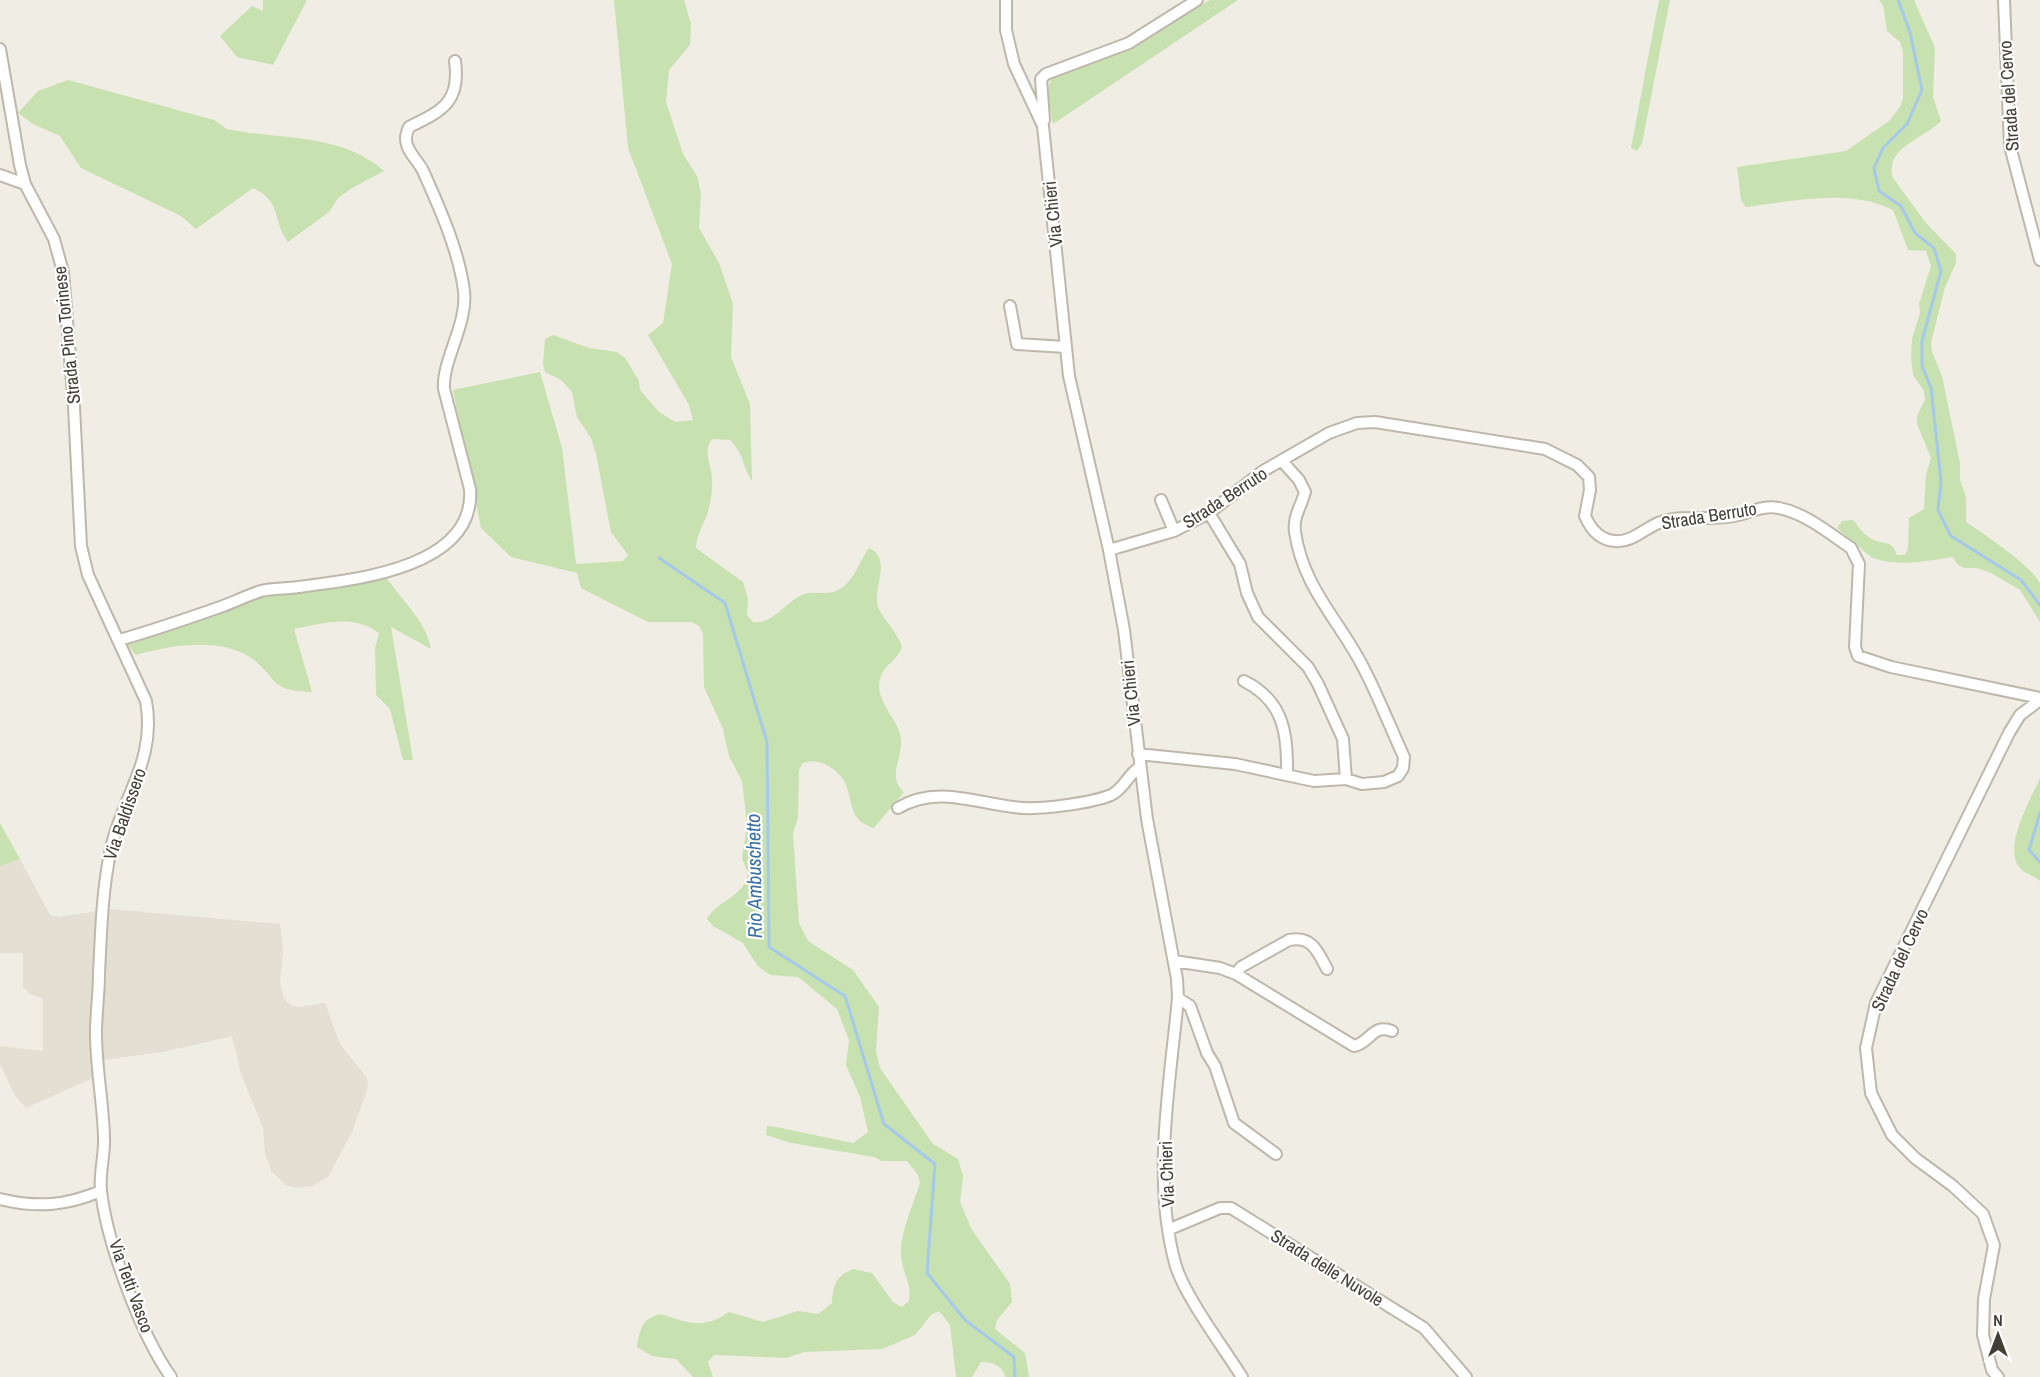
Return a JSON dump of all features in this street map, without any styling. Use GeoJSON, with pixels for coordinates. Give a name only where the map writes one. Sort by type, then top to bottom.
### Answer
{"type":"FeatureCollection","features":[{"type":"Feature","properties":{"kind":"street","name":"Via Chieri"},"geometry":{"type":"LineString","coordinates":[[1006,0],[1006,30],[1014,64],[1042,126],[1069,376],[1109,550],[1127,651],[1138,753],[1155,863],[1174,961],[1178,998],[1166,1130],[1165,1190],[1175,1263],[1184,1282],[1242,1377]]}},
{"type":"Feature","properties":{"kind":"street"},"geometry":{"type":"LineString","coordinates":[[1042,126],[1045,119],[1041,79],[1046,74],[1129,42],[1197,0]]}},
{"type":"Feature","properties":{"kind":"street","name":"Strada del Cervo"},"geometry":{"type":"LineString","coordinates":[[2004,0],[2010,146],[2040,260]]}},
{"type":"Feature","properties":{"kind":"street","name":"Strada Pino Torinese"},"geometry":{"type":"LineString","coordinates":[[0,49],[25,184],[54,239],[63,272],[78,488]]}},
{"type":"Feature","properties":{"kind":"street"},"geometry":{"type":"LineString","coordinates":[[119,640],[154,630],[262,591],[381,572],[417,562],[439,551],[464,520],[471,506],[470,489],[444,389],[443,376],[457,343],[465,293],[459,265],[423,170],[407,146],[405,136],[409,127],[440,112],[451,100],[457,75],[454,61]]}},
{"type":"Feature","properties":{"kind":"street"},"geometry":{"type":"LineString","coordinates":[[0,175],[25,184]]}},
{"type":"Feature","properties":{"kind":"street"},"geometry":{"type":"LineString","coordinates":[[1010,306],[1017,344],[1066,347]]}},
{"type":"Feature","properties":{"kind":"street","name":"Strada Berruto"},"geometry":{"type":"LineString","coordinates":[[1109,550],[1174,531],[1209,513],[1263,471],[1343,426],[1376,422],[1474,439],[1534,446],[1577,465],[1589,477],[1590,490],[1586,516],[1588,522],[1595,533],[1614,541],[1627,540],[1660,522],[1671,520],[1735,516],[1759,507],[1789,511],[1825,530],[1851,548],[1856,555],[1859,564],[1854,647],[1858,656],[1891,667],[2040,699]]}},
{"type":"Feature","properties":{"kind":"street"},"geometry":{"type":"LineString","coordinates":[[1138,753],[1234,764],[1314,781],[1346,778],[1362,784],[1384,782],[1398,776],[1403,768],[1404,758],[1363,667],[1315,591],[1301,557],[1295,531],[1295,515],[1305,492],[1299,480],[1282,461]]}},
{"type":"Feature","properties":{"kind":"street","name":"Via Baldissero"},"geometry":{"type":"LineString","coordinates":[[78,488],[81,546],[88,575],[146,701],[150,720],[139,777],[117,828],[104,888],[96,1034],[104,1139],[101,1191]]}},
{"type":"Feature","properties":{"kind":"street"},"geometry":{"type":"LineString","coordinates":[[1161,500],[1174,531]]}},
{"type":"Feature","properties":{"kind":"street"},"geometry":{"type":"LineString","coordinates":[[1209,513],[1240,564],[1247,593],[1258,617],[1308,667],[1318,684],[1343,739],[1346,778]]}},
{"type":"Feature","properties":{"kind":"street"},"geometry":{"type":"LineString","coordinates":[[1244,681],[1256,687],[1278,709],[1287,755],[1287,775]]}},
{"type":"Feature","properties":{"kind":"street","name":"Strada del Cervo"},"geometry":{"type":"LineString","coordinates":[[1998,1377],[1992,1370],[1983,1335],[1984,1299],[1994,1245],[1983,1214],[1953,1186],[1915,1158],[1892,1135],[1871,1094],[1866,1048],[1876,1003],[2009,733],[2020,715],[2040,699]]}},
{"type":"Feature","properties":{"kind":"street"},"geometry":{"type":"LineString","coordinates":[[898,808],[911,800],[938,795],[1024,808],[1067,804],[1118,792],[1140,767]]}},
{"type":"Feature","properties":{"kind":"street"},"geometry":{"type":"LineString","coordinates":[[1236,974],[1241,967],[1290,940],[1298,938],[1307,940],[1316,947],[1326,969]]}},
{"type":"Feature","properties":{"kind":"street"},"geometry":{"type":"LineString","coordinates":[[1174,961],[1220,968],[1236,974],[1349,1044],[1358,1046],[1372,1032],[1380,1029],[1392,1031]]}},
{"type":"Feature","properties":{"kind":"street"},"geometry":{"type":"LineString","coordinates":[[1178,998],[1190,1006],[1207,1053],[1215,1066],[1234,1123],[1275,1154]]}},
{"type":"Feature","properties":{"kind":"street"},"geometry":{"type":"LineString","coordinates":[[0,1199],[32,1206],[77,1201],[101,1191]]}},
{"type":"Feature","properties":{"kind":"street","name":"Via Tetti Vasco"},"geometry":{"type":"LineString","coordinates":[[101,1191],[114,1245],[133,1303],[171,1377]]}},
{"type":"Feature","properties":{"kind":"street","name":"Strada delle Nuvole"},"geometry":{"type":"LineString","coordinates":[[1170,1229],[1220,1208],[1231,1208],[1424,1328],[1466,1377]]}},
{"type":"Feature","properties":{"kind":"shaded area"},"geometry":{"type":"Polygon","coordinates":[[[20,859],[50,915],[58,917],[110,909],[280,924],[283,950],[280,983],[284,999],[291,1005],[299,1007],[325,1003],[340,1044],[367,1078],[368,1087],[352,1132],[328,1177],[312,1186],[295,1188],[286,1185],[272,1172],[265,1154],[263,1128],[241,1074],[232,1036],[163,1052],[104,1060],[104,1073],[26,1108],[15,1096],[0,1064],[0,1046],[43,1051],[43,999],[30,994],[23,987],[23,953],[0,953],[0,866],[20,859]]]}},
{"type":"Feature","properties":{"kind":"green space"},"geometry":{"type":"Polygon","coordinates":[[[263,0],[307,0],[273,65],[237,57],[220,36],[252,6],[263,11],[263,0]]]}},
{"type":"Feature","properties":{"kind":"green space"},"geometry":{"type":"Polygon","coordinates":[[[614,0],[684,0],[691,24],[690,45],[669,70],[666,102],[683,154],[697,176],[701,193],[699,228],[719,263],[733,304],[731,357],[750,404],[752,481],[739,451],[730,440],[712,439],[708,449],[712,474],[711,498],[696,548],[743,582],[748,599],[747,615],[753,622],[772,617],[805,594],[837,591],[851,579],[869,548],[876,552],[879,558],[881,572],[877,596],[878,608],[902,647],[898,655],[885,668],[879,685],[880,694],[901,736],[896,776],[899,787],[904,792],[874,828],[857,817],[845,783],[839,774],[820,762],[803,763],[799,770],[798,817],[793,834],[799,923],[808,941],[853,970],[879,1007],[876,1051],[880,1068],[933,1144],[958,1159],[963,1176],[960,1202],[972,1230],[1010,1284],[1012,1302],[997,1320],[995,1329],[1025,1353],[1029,1377],[1005,1377],[996,1365],[981,1362],[972,1377],[956,1377],[950,1325],[939,1311],[931,1315],[915,1335],[882,1349],[804,1352],[786,1358],[714,1355],[708,1362],[713,1377],[693,1377],[676,1359],[652,1356],[637,1347],[643,1325],[650,1318],[661,1314],[688,1322],[703,1323],[720,1318],[729,1312],[763,1322],[798,1311],[818,1314],[832,1303],[833,1291],[839,1278],[853,1269],[872,1273],[893,1302],[902,1307],[909,1301],[910,1295],[903,1267],[901,1246],[907,1219],[920,1183],[918,1175],[907,1161],[882,1161],[874,1157],[791,1143],[766,1135],[767,1126],[853,1143],[868,1132],[860,1097],[846,1065],[849,1040],[837,1009],[798,977],[771,975],[764,971],[757,965],[743,943],[713,926],[707,919],[717,907],[742,888],[746,881],[748,873],[742,859],[747,824],[742,781],[729,756],[723,729],[704,687],[703,634],[699,626],[691,622],[648,622],[581,588],[577,573],[511,557],[481,528],[453,390],[540,372],[562,448],[576,564],[623,561],[628,555],[611,532],[596,454],[591,438],[577,417],[572,392],[561,380],[545,372],[543,364],[545,339],[553,335],[589,348],[617,352],[625,358],[639,381],[640,390],[659,412],[675,422],[693,420],[689,405],[648,335],[663,323],[672,264],[628,148],[614,0]]]}},
{"type":"Feature","properties":{"kind":"green space"},"geometry":{"type":"Polygon","coordinates":[[[1210,0],[1238,0],[1053,124],[1047,93],[1051,79],[1134,46],[1210,0]]]}},
{"type":"Feature","properties":{"kind":"green space"},"geometry":{"type":"Polygon","coordinates":[[[1659,0],[1670,0],[1642,143],[1637,151],[1631,148],[1659,0]]]}},
{"type":"Feature","properties":{"kind":"green space"},"geometry":{"type":"Polygon","coordinates":[[[1879,0],[1914,0],[1935,48],[1933,97],[1941,121],[1900,151],[1892,167],[1893,178],[1926,223],[1956,254],[1956,263],[1945,287],[1931,343],[1932,352],[1942,376],[1960,463],[1960,480],[1966,497],[1966,522],[2007,551],[2036,577],[2040,584],[2040,622],[2020,590],[1991,573],[1977,568],[1964,568],[1957,564],[1953,557],[1903,563],[1883,561],[1873,558],[1837,528],[1842,521],[1853,520],[1868,537],[1889,544],[1897,555],[1905,555],[1908,548],[1909,518],[1924,509],[1926,475],[1931,458],[1917,424],[1917,416],[1925,400],[1924,391],[1913,375],[1911,358],[1912,339],[1920,313],[1919,304],[1931,266],[1926,251],[1908,250],[1893,210],[1876,203],[1858,199],[1820,198],[1746,207],[1741,200],[1737,167],[1846,151],[1889,121],[1900,107],[1903,98],[1903,52],[1900,42],[1887,31],[1883,5],[1879,0]]]}},
{"type":"Feature","properties":{"kind":"green space"},"geometry":{"type":"Polygon","coordinates":[[[68,80],[214,120],[227,129],[330,144],[367,159],[384,171],[338,198],[329,212],[288,242],[273,205],[262,193],[253,188],[196,229],[181,216],[81,168],[60,136],[33,124],[18,113],[38,91],[68,80]]]}},
{"type":"Feature","properties":{"kind":"green space"},"geometry":{"type":"Polygon","coordinates":[[[384,574],[424,628],[431,649],[391,627],[413,760],[403,760],[390,709],[376,695],[375,648],[379,633],[369,627],[338,622],[294,629],[312,692],[282,687],[254,660],[242,652],[228,648],[212,645],[180,646],[136,655],[125,642],[264,596],[384,574]]]}},
{"type":"Feature","properties":{"kind":"green space"},"geometry":{"type":"Polygon","coordinates":[[[2040,778],[2040,881],[2020,868],[2015,859],[2014,848],[2020,823],[2040,778]]]}},
{"type":"Feature","properties":{"kind":"green space"},"geometry":{"type":"Polygon","coordinates":[[[0,823],[20,859],[0,866],[0,823]]]}},
{"type":"Feature","properties":{"kind":"waterway"},"geometry":{"type":"LineString","coordinates":[[1898,0],[1910,32],[1922,90],[1907,124],[1883,148],[1874,168],[1879,191],[1901,206],[1915,233],[1934,248],[1941,271],[1922,341],[1922,366],[1931,388],[1941,481],[1938,510],[1951,536],[2021,580],[2040,605]]}},
{"type":"Feature","properties":{"kind":"waterway","name":"Rio Ambuschetto"},"geometry":{"type":"LineString","coordinates":[[659,558],[725,603],[767,742],[769,947],[845,996],[884,1124],[935,1164],[927,1273],[965,1320],[1014,1357],[1015,1377]]}},
{"type":"Feature","properties":{"kind":"waterway"},"geometry":{"type":"LineString","coordinates":[[2040,813],[2029,850],[2040,862]]}}]}
